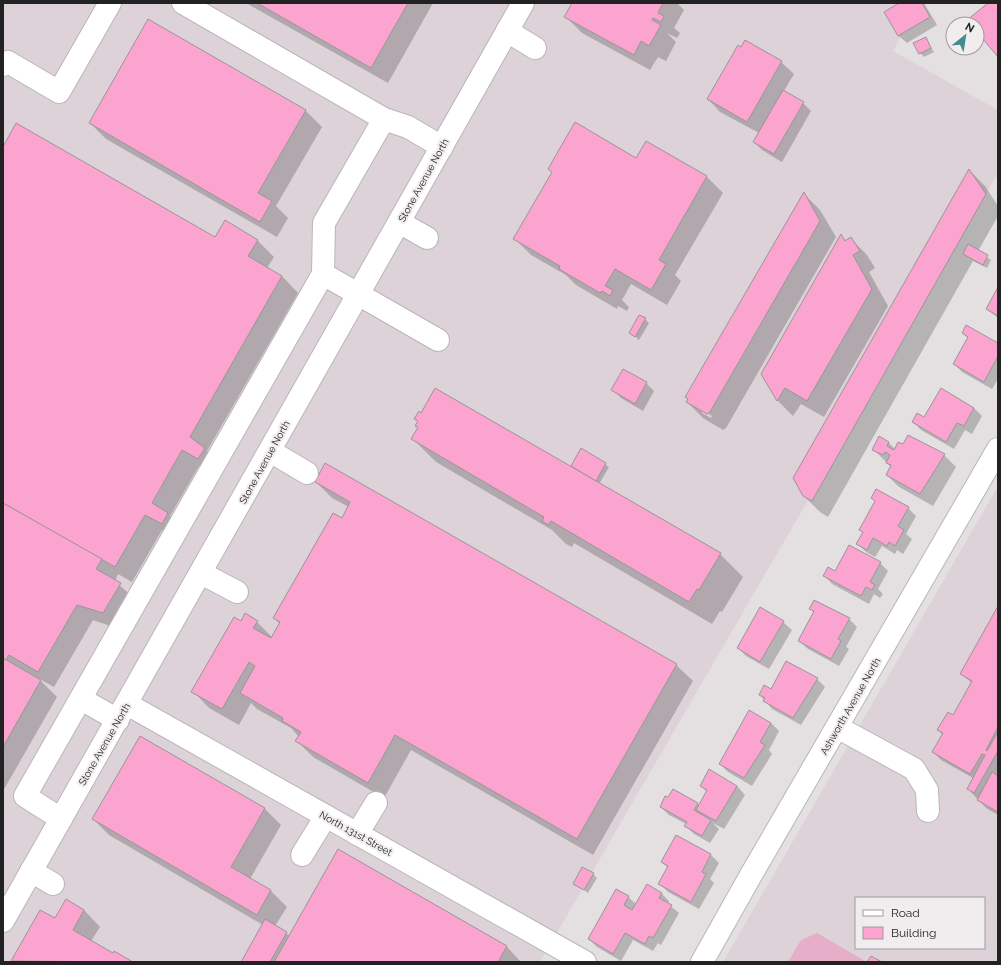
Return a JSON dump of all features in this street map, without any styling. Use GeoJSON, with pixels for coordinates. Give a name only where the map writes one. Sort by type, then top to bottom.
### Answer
{"type":"FeatureCollection","features":[{"type":"Feature","properties":{"kind":"street"},"geometry":{"type":"LineString","coordinates":[[3,65],[8,62],[59,92],[110,3]]}},
{"type":"Feature","properties":{"kind":"street"},"geometry":{"type":"LineString","coordinates":[[183,3],[384,119],[408,127],[442,147]]}},
{"type":"Feature","properties":{"kind":"street","name":"Stone Avenue North"},"geometry":{"type":"LineString","coordinates":[[3,921],[523,3]]}},
{"type":"Feature","properties":{"kind":"street"},"geometry":{"type":"LineString","coordinates":[[507,31],[535,48]]}},
{"type":"Feature","properties":{"kind":"street"},"geometry":{"type":"LineString","coordinates":[[62,819],[25,796],[323,274],[324,222],[384,119]]}},
{"type":"Feature","properties":{"kind":"street"},"geometry":{"type":"LineString","coordinates":[[399,222],[427,238]]}},
{"type":"Feature","properties":{"kind":"street"},"geometry":{"type":"LineString","coordinates":[[323,274],[438,340]]}},
{"type":"Feature","properties":{"kind":"street","name":"Ashworth Avenue North"},"geometry":{"type":"LineString","coordinates":[[702,962],[998,449]]}},
{"type":"Feature","properties":{"kind":"street"},"geometry":{"type":"LineString","coordinates":[[270,451],[307,473]]}},
{"type":"Feature","properties":{"kind":"street"},"geometry":{"type":"LineString","coordinates":[[201,573],[237,592]]}},
{"type":"Feature","properties":{"kind":"street","name":"North 131st Street"},"geometry":{"type":"LineString","coordinates":[[81,699],[122,712],[326,816],[585,962]]}},
{"type":"Feature","properties":{"kind":"street"},"geometry":{"type":"LineString","coordinates":[[837,727],[914,770],[927,790],[928,811]]}},
{"type":"Feature","properties":{"kind":"street"},"geometry":{"type":"LineString","coordinates":[[357,834],[376,803]]}},
{"type":"Feature","properties":{"kind":"street"},"geometry":{"type":"LineString","coordinates":[[302,855],[326,816]]}},
{"type":"Feature","properties":{"kind":"street"},"geometry":{"type":"LineString","coordinates":[[32,871],[53,884]]}},
{"type":"Feature","properties":{"kind":"shaded area"},"geometry":{"type":"Polygon","coordinates":[[[3,3],[919,3],[893,51],[998,110],[998,173],[540,962],[3,962],[3,3]]]}},
{"type":"Feature","properties":{"kind":"shaded area"},"geometry":{"type":"Polygon","coordinates":[[[998,486],[998,962],[723,962],[998,486]]]}},
{"type":"Feature","properties":{"kind":"shaded area"},"geometry":{"type":"Polygon","coordinates":[[[817,933],[867,962],[788,962],[801,940],[817,933]]]}},
{"type":"Feature","properties":{"kind":"building"},"geometry":{"type":"Polygon","coordinates":[[[257,3],[408,3],[371,68],[257,3]]]}},
{"type":"Feature","properties":{"kind":"building"},"geometry":{"type":"Polygon","coordinates":[[[572,3],[663,3],[658,13],[664,16],[661,22],[653,18],[652,20],[661,25],[649,46],[641,41],[634,55],[564,17],[572,3]]]}},
{"type":"Feature","properties":{"kind":"building"},"geometry":{"type":"Polygon","coordinates":[[[899,3],[922,3],[930,17],[898,36],[884,12],[899,3]]]}},
{"type":"Feature","properties":{"kind":"building"},"geometry":{"type":"Polygon","coordinates":[[[988,3],[998,3],[998,57],[985,42],[985,16],[972,16],[988,3]]]}},
{"type":"Feature","properties":{"kind":"building"},"geometry":{"type":"Polygon","coordinates":[[[148,19],[306,110],[258,193],[272,201],[260,222],[89,123],[148,19]]]}},
{"type":"Feature","properties":{"kind":"building"},"geometry":{"type":"Polygon","coordinates":[[[926,37],[931,48],[919,54],[913,43],[926,37]]]}},
{"type":"Feature","properties":{"kind":"building"},"geometry":{"type":"Polygon","coordinates":[[[745,40],[782,61],[747,122],[707,99],[738,45],[741,47],[745,40]]]}},
{"type":"Feature","properties":{"kind":"building"},"geometry":{"type":"Polygon","coordinates":[[[783,90],[804,102],[774,154],[753,142],[783,90]]]}},
{"type":"Feature","properties":{"kind":"building"},"geometry":{"type":"Polygon","coordinates":[[[575,122],[636,158],[646,141],[707,176],[659,260],[666,264],[651,290],[615,269],[605,286],[613,290],[610,296],[602,291],[600,293],[559,269],[560,266],[513,239],[552,172],[548,169],[575,122]]]}},
{"type":"Feature","properties":{"kind":"building"},"geometry":{"type":"Polygon","coordinates":[[[16,123],[215,237],[225,220],[258,240],[248,256],[282,276],[190,437],[205,448],[198,459],[182,450],[152,503],[168,513],[162,524],[145,515],[115,567],[3,503],[3,147],[16,123]]]}},
{"type":"Feature","properties":{"kind":"building"},"geometry":{"type":"Polygon","coordinates":[[[969,169],[986,194],[812,501],[803,496],[793,478],[969,169]]]}},
{"type":"Feature","properties":{"kind":"building"},"geometry":{"type":"Polygon","coordinates":[[[804,192],[820,221],[710,412],[707,414],[686,402],[688,399],[685,397],[804,192]]]}},
{"type":"Feature","properties":{"kind":"building"},"geometry":{"type":"Polygon","coordinates":[[[841,234],[845,241],[851,237],[860,251],[853,255],[872,289],[807,401],[785,388],[777,401],[761,374],[841,234]]]}},
{"type":"Feature","properties":{"kind":"building"},"geometry":{"type":"Polygon","coordinates":[[[968,244],[988,255],[983,265],[963,254],[968,244]]]}},
{"type":"Feature","properties":{"kind":"building"},"geometry":{"type":"Polygon","coordinates":[[[998,287],[998,316],[986,309],[998,287]]]}},
{"type":"Feature","properties":{"kind":"building"},"geometry":{"type":"Polygon","coordinates":[[[639,315],[646,318],[635,337],[629,333],[639,315]]]}},
{"type":"Feature","properties":{"kind":"building"},"geometry":{"type":"Polygon","coordinates":[[[966,325],[998,343],[998,356],[984,382],[953,364],[968,337],[962,333],[966,325]]]}},
{"type":"Feature","properties":{"kind":"building"},"geometry":{"type":"Polygon","coordinates":[[[623,369],[647,382],[635,404],[611,390],[623,369]]]}},
{"type":"Feature","properties":{"kind":"building"},"geometry":{"type":"Polygon","coordinates":[[[435,388],[721,553],[699,590],[697,589],[689,602],[551,521],[549,525],[542,521],[544,517],[411,439],[418,427],[415,426],[418,421],[414,419],[419,411],[421,413],[435,388]]]}},
{"type":"Feature","properties":{"kind":"building"},"geometry":{"type":"Polygon","coordinates":[[[941,388],[974,408],[964,426],[957,423],[946,442],[912,422],[917,413],[924,417],[941,388]]]}},
{"type":"Feature","properties":{"kind":"building"},"geometry":{"type":"Polygon","coordinates":[[[908,435],[945,454],[920,494],[886,475],[891,465],[886,463],[890,455],[885,452],[883,455],[872,450],[879,436],[889,442],[887,446],[894,450],[898,442],[903,444],[908,435]]]}},
{"type":"Feature","properties":{"kind":"building"},"geometry":{"type":"Polygon","coordinates":[[[581,448],[606,463],[596,481],[571,466],[581,448]]]}},
{"type":"Feature","properties":{"kind":"building"},"geometry":{"type":"Polygon","coordinates":[[[325,463],[677,664],[577,839],[395,735],[368,783],[295,741],[301,732],[282,721],[283,718],[240,693],[255,666],[249,662],[222,709],[191,692],[234,617],[241,621],[245,613],[258,621],[253,628],[271,638],[280,622],[273,618],[333,513],[342,518],[350,502],[315,482],[325,463]]]}},
{"type":"Feature","properties":{"kind":"building"},"geometry":{"type":"Polygon","coordinates":[[[876,489],[909,507],[898,526],[904,530],[895,546],[889,542],[887,546],[873,538],[867,550],[856,544],[863,532],[859,530],[875,501],[871,498],[876,489]]]}},
{"type":"Feature","properties":{"kind":"building"},"geometry":{"type":"Polygon","coordinates":[[[3,503],[102,559],[96,569],[121,583],[103,613],[77,605],[38,672],[9,655],[6,660],[3,658],[3,503]]]}},
{"type":"Feature","properties":{"kind":"building"},"geometry":{"type":"Polygon","coordinates":[[[849,545],[881,562],[870,582],[875,585],[872,590],[866,587],[861,596],[823,576],[828,567],[835,571],[849,545]]]}},
{"type":"Feature","properties":{"kind":"building"},"geometry":{"type":"Polygon","coordinates":[[[814,600],[850,618],[838,639],[841,641],[831,659],[798,641],[814,611],[809,609],[814,600]]]}},
{"type":"Feature","properties":{"kind":"building"},"geometry":{"type":"Polygon","coordinates":[[[998,606],[998,727],[986,750],[987,751],[998,732],[998,751],[974,793],[967,789],[985,755],[982,754],[970,774],[932,752],[943,733],[937,730],[948,712],[953,715],[972,681],[960,674],[998,606]]]}},
{"type":"Feature","properties":{"kind":"building"},"geometry":{"type":"Polygon","coordinates":[[[760,607],[784,621],[760,662],[737,648],[760,607]]]}},
{"type":"Feature","properties":{"kind":"building"},"geometry":{"type":"Polygon","coordinates":[[[3,658],[41,680],[3,747],[3,658]]]}},
{"type":"Feature","properties":{"kind":"building"},"geometry":{"type":"Polygon","coordinates":[[[786,661],[818,678],[793,718],[763,701],[765,698],[759,695],[764,685],[771,689],[786,661]]]}},
{"type":"Feature","properties":{"kind":"building"},"geometry":{"type":"Polygon","coordinates":[[[749,710],[771,723],[760,742],[765,745],[744,778],[719,764],[749,710]]]}},
{"type":"Feature","properties":{"kind":"building"},"geometry":{"type":"Polygon","coordinates":[[[140,736],[265,808],[231,867],[271,890],[257,915],[92,819],[140,736]]]}},
{"type":"Feature","properties":{"kind":"building"},"geometry":{"type":"Polygon","coordinates":[[[709,769],[737,786],[716,821],[696,810],[707,790],[700,786],[709,769]]]}},
{"type":"Feature","properties":{"kind":"building"},"geometry":{"type":"Polygon","coordinates":[[[992,772],[998,776],[998,812],[977,800],[992,772]]]}},
{"type":"Feature","properties":{"kind":"building"},"geometry":{"type":"Polygon","coordinates":[[[673,789],[698,803],[694,810],[711,820],[702,836],[684,826],[687,822],[660,807],[665,796],[668,797],[673,789]]]}},
{"type":"Feature","properties":{"kind":"building"},"geometry":{"type":"Polygon","coordinates":[[[676,835],[711,854],[702,872],[706,874],[691,902],[658,884],[668,866],[661,862],[676,835]]]}},
{"type":"Feature","properties":{"kind":"building"},"geometry":{"type":"Polygon","coordinates":[[[338,849],[507,946],[498,962],[274,962],[338,849]]]}},
{"type":"Feature","properties":{"kind":"building"},"geometry":{"type":"Polygon","coordinates":[[[582,867],[594,873],[584,890],[573,884],[582,867]]]}},
{"type":"Feature","properties":{"kind":"building"},"geometry":{"type":"Polygon","coordinates":[[[647,884],[662,893],[659,898],[672,905],[653,938],[649,936],[645,944],[625,933],[613,954],[588,939],[616,889],[629,896],[624,905],[632,910],[647,884]]]}},
{"type":"Feature","properties":{"kind":"building"},"geometry":{"type":"Polygon","coordinates":[[[66,899],[84,910],[73,930],[113,953],[114,951],[133,962],[11,961],[40,910],[55,918],[66,899]]]}},
{"type":"Feature","properties":{"kind":"building"},"geometry":{"type":"Polygon","coordinates":[[[265,919],[287,932],[270,962],[241,962],[265,919]]]}},
{"type":"Feature","properties":{"kind":"building"},"geometry":{"type":"Polygon","coordinates":[[[871,956],[882,962],[867,962],[871,956]]]}}]}
